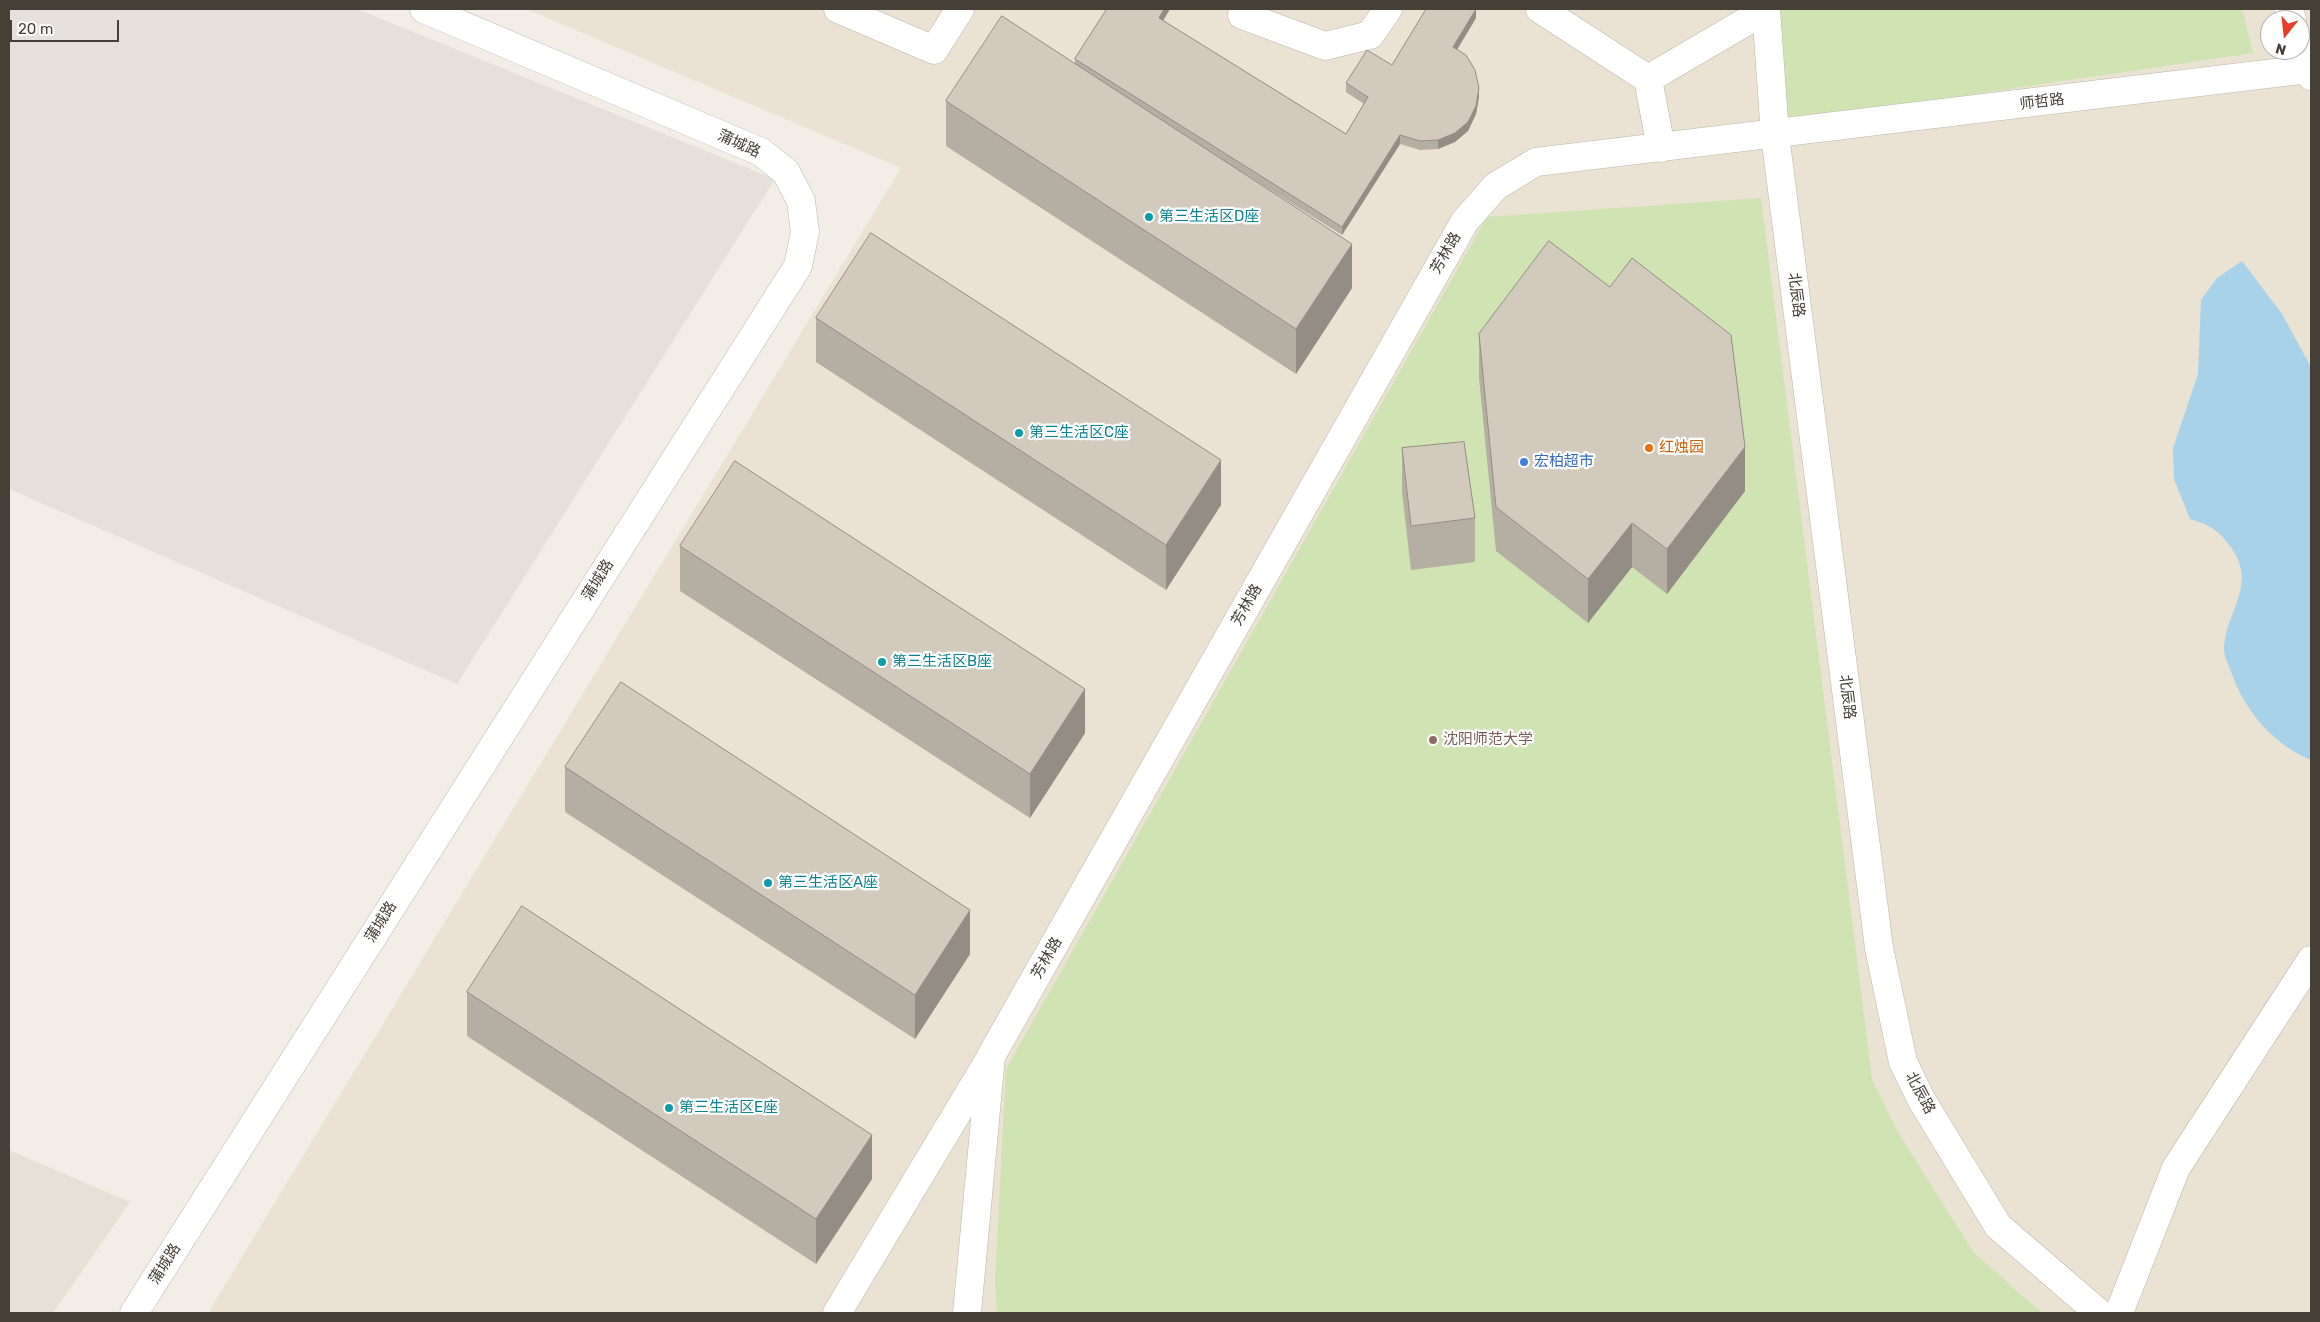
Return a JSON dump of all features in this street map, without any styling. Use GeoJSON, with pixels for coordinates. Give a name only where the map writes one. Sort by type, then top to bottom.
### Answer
{"type":"FeatureCollection","features":[{"type":"Feature","properties":{"kind":"street","name":"蒲城路"},"geometry":{"type":"LineString","coordinates":[[134,1313],[798,266],[805,232],[801,201],[786,172],[760,152],[424,9]]}},
{"type":"Feature","properties":{"kind":"street"},"geometry":{"type":"LineString","coordinates":[[838,9],[934,50],[960,9]]}},
{"type":"Feature","properties":{"kind":"street"},"geometry":{"type":"LineString","coordinates":[[1242,14],[1325,46],[1370,35],[1388,9]]}},
{"type":"Feature","properties":{"kind":"street"},"geometry":{"type":"LineString","coordinates":[[1540,9],[1648,79],[1661,148]]}},
{"type":"Feature","properties":{"kind":"street"},"geometry":{"type":"LineString","coordinates":[[1648,79],[1766,9]]}},
{"type":"Feature","properties":{"kind":"street","name":"北辰路"},"geometry":{"type":"LineString","coordinates":[[1766,9],[1775,135],[1879,948],[1903,1062],[1921,1099],[1998,1226],[2099,1313]]}},
{"type":"Feature","properties":{"kind":"street","name":"师哲路"},"geometry":{"type":"LineString","coordinates":[[1775,135],[2306,64]]}},
{"type":"Feature","properties":{"kind":"street","name":"芳林路"},"geometry":{"type":"LineString","coordinates":[[967,1313],[991,1056],[1465,221],[1496,186],[1536,162],[1775,135]]}},
{"type":"Feature","properties":{"kind":"street"},"geometry":{"type":"LineString","coordinates":[[2119,1313],[2176,1168],[2311,960]]}},
{"type":"Feature","properties":{"kind":"street"},"geometry":{"type":"LineString","coordinates":[[837,1313],[991,1056]]}},
{"type":"Feature","properties":{"kind":"shaded area"},"geometry":{"type":"Polygon","coordinates":[[[9,9],[357,9],[775,179],[457,684],[9,489],[9,9]]]}},
{"type":"Feature","properties":{"kind":"shaded area","name":"沈阳师范大学"},"geometry":{"type":"Polygon","coordinates":[[[526,9],[2311,9],[2311,1313],[208,1313],[901,168],[526,9]]]}},
{"type":"Feature","properties":{"kind":"shaded area"},"geometry":{"type":"Polygon","coordinates":[[[9,1150],[130,1202],[53,1313],[9,1313],[9,1150]]]}},
{"type":"Feature","properties":{"kind":"green space"},"geometry":{"type":"Polygon","coordinates":[[[1777,9],[2242,9],[2253,53],[1785,122],[1777,9]]]}},
{"type":"Feature","properties":{"kind":"green space"},"geometry":{"type":"Polygon","coordinates":[[[1761,198],[1872,1079],[1896,1129],[1973,1252],[2042,1313],[997,1313],[995,1282],[1006,1069],[1487,217],[1761,198]]]}},
{"type":"Feature","properties":{"kind":"water"},"geometry":{"type":"Polygon","coordinates":[[[2242,261],[2282,314],[2311,367],[2311,760],[2271,735],[2251,711],[2236,684],[2224,650],[2241,584],[2238,560],[2226,540],[2217,532],[2208,526],[2190,519],[2174,479],[2173,448],[2198,374],[2201,300],[2217,278],[2242,261]]]}},
{"type":"Feature","properties":{"kind":"building"},"geometry":{"type":"Polygon","coordinates":[[[1107,9],[1164,9],[1159,18],[1346,134],[1368,97],[1346,83],[1367,50],[1392,65],[1426,9],[1476,9],[1453,47],[1466,55],[1475,70],[1479,88],[1476,106],[1468,122],[1455,133],[1438,140],[1420,141],[1400,135],[1342,227],[1075,59],[1107,9]]]}},
{"type":"Feature","properties":{"kind":"building"},"geometry":{"type":"Polygon","coordinates":[[[1002,16],[1352,244],[1296,329],[946,101],[1002,16]]]}},
{"type":"Feature","properties":{"kind":"building"},"geometry":{"type":"Polygon","coordinates":[[[871,233],[1221,460],[1166,545],[816,318],[871,233]]]}},
{"type":"Feature","properties":{"kind":"building"},"geometry":{"type":"Polygon","coordinates":[[[1549,241],[1610,287],[1632,258],[1731,335],[1745,447],[1667,549],[1632,523],[1588,579],[1496,507],[1479,334],[1549,241]]]}},
{"type":"Feature","properties":{"kind":"building"},"geometry":{"type":"Polygon","coordinates":[[[1464,442],[1475,518],[1411,526],[1402,448],[1464,442]]]}},
{"type":"Feature","properties":{"kind":"building"},"geometry":{"type":"Polygon","coordinates":[[[735,461],[1085,689],[1030,774],[680,546],[735,461]]]}},
{"type":"Feature","properties":{"kind":"building"},"geometry":{"type":"Polygon","coordinates":[[[621,682],[970,910],[915,995],[565,767],[621,682]]]}},
{"type":"Feature","properties":{"kind":"building"},"geometry":{"type":"Polygon","coordinates":[[[522,906],[872,1135],[816,1219],[467,992],[522,906]]]}},
{"type":"Feature","properties":{"kind":"place","name":"第三生活区D座"},"geometry":{"type":"Point","coordinates":[1149,217]}},
{"type":"Feature","properties":{"kind":"place","name":"第三生活区C座"},"geometry":{"type":"Point","coordinates":[1019,433]}},
{"type":"Feature","properties":{"kind":"place","name":"红烛园"},"geometry":{"type":"Point","coordinates":[1649,448]}},
{"type":"Feature","properties":{"kind":"place","name":"宏柏超市"},"geometry":{"type":"Point","coordinates":[1524,462]}},
{"type":"Feature","properties":{"kind":"place","name":"第三生活区B座"},"geometry":{"type":"Point","coordinates":[882,662]}},
{"type":"Feature","properties":{"kind":"place","name":"沈阳师范大学"},"geometry":{"type":"Point","coordinates":[1433,740]}},
{"type":"Feature","properties":{"kind":"place","name":"第三生活区A座"},"geometry":{"type":"Point","coordinates":[768,883]}},
{"type":"Feature","properties":{"kind":"place","name":"第三生活区E座"},"geometry":{"type":"Point","coordinates":[669,1108]}}]}
